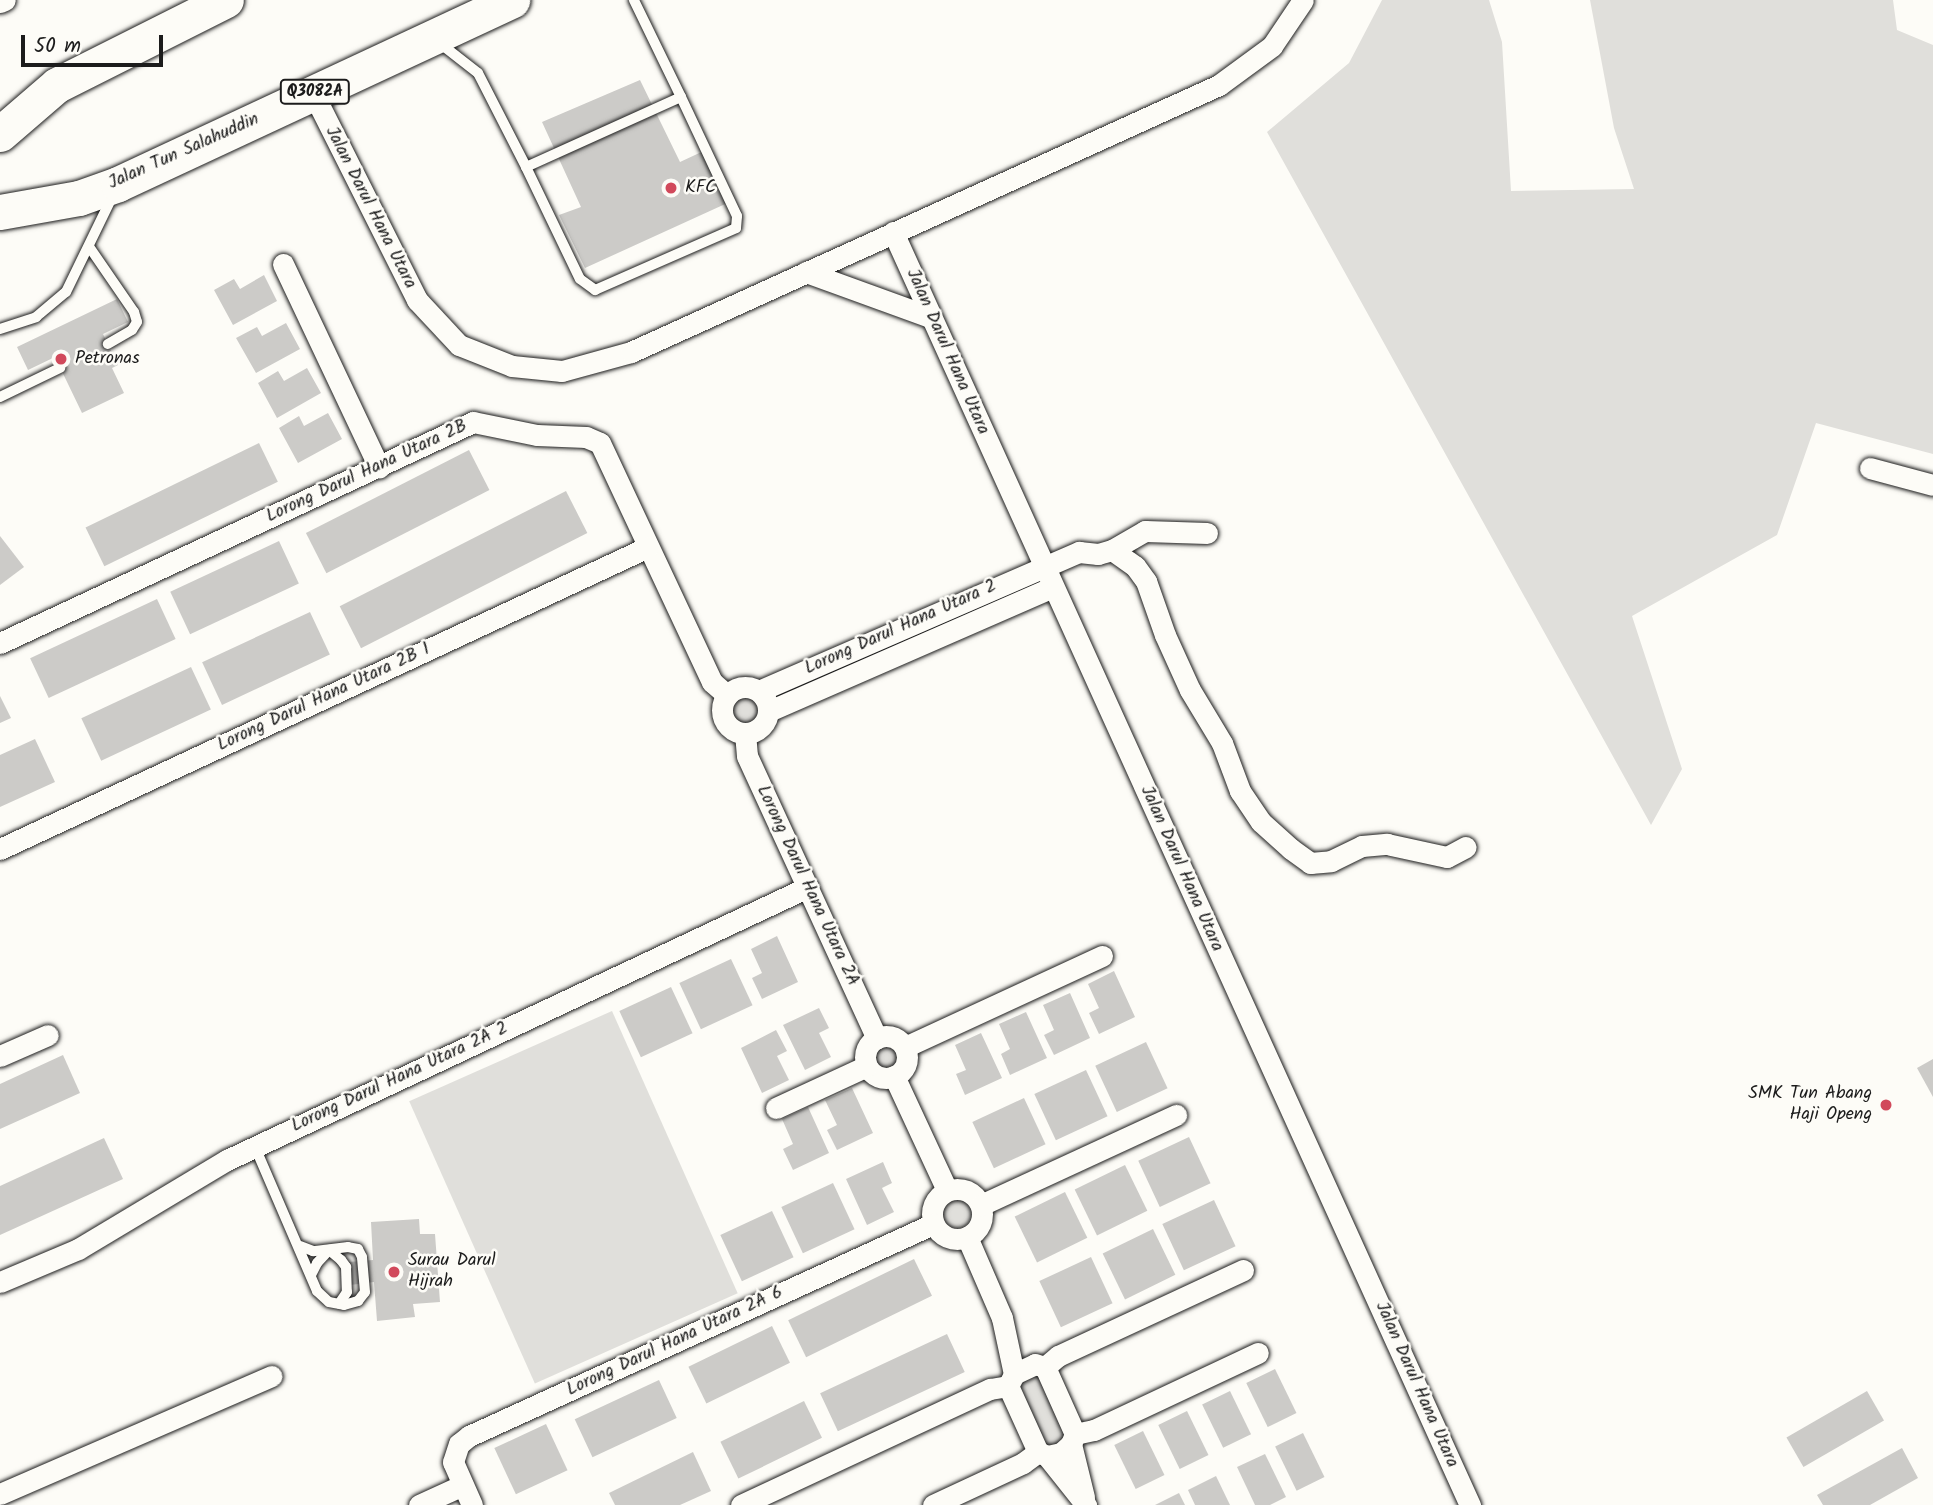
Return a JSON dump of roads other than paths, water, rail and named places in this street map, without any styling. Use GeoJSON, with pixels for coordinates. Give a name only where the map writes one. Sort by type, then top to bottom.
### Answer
{"type":"FeatureCollection","features":[{"type":"Feature","properties":{"kind":"highway"},"geometry":{"type":"LineString","coordinates":[[0,134],[57,85],[226,0]]}},
{"type":"Feature","properties":{"kind":"highway","name":"Jalan Tun Salahuddin"},"geometry":{"type":"LineString","coordinates":[[0,212],[79,198],[118,184],[512,0]]}},
{"type":"Feature","properties":{"kind":"street"},"geometry":{"type":"LineString","coordinates":[[0,2],[5,0]]}},
{"type":"Feature","properties":{"kind":"street","name":"Jalan Darul Hana Utara"},"geometry":{"type":"LineString","coordinates":[[313,93],[417,300],[459,345],[512,366],[562,371],[631,352],[1219,85],[1272,46],[1303,0]]}},
{"type":"Feature","properties":{"kind":"street","name":"Jalan Darul Hana Utara"},"geometry":{"type":"LineString","coordinates":[[893,232],[1470,1505]]}},
{"type":"Feature","properties":{"kind":"street"},"geometry":{"type":"LineString","coordinates":[[283,264],[379,467]]}},
{"type":"Feature","properties":{"kind":"street"},"geometry":{"type":"LineString","coordinates":[[806,272],[930,317]]}},
{"type":"Feature","properties":{"kind":"street","name":"Lorong Darul Hana Utara 2B"},"geometry":{"type":"LineString","coordinates":[[0,643],[473,422],[537,435],[586,437],[600,443],[712,682],[727,695]]}},
{"type":"Feature","properties":{"kind":"street"},"geometry":{"type":"LineString","coordinates":[[1870,468],[1933,485]]}},
{"type":"Feature","properties":{"kind":"street"},"geometry":{"type":"LineString","coordinates":[[1207,533],[1145,531],[1112,550],[1135,566],[1146,581],[1165,635],[1190,690],[1222,743],[1240,790],[1261,822],[1310,863],[1331,861],[1362,846],[1387,844],[1447,857],[1466,847]]}},
{"type":"Feature","properties":{"kind":"street","name":"Lorong Darul Hana Utara 2B 1"},"geometry":{"type":"LineString","coordinates":[[0,849],[648,547]]}},
{"type":"Feature","properties":{"kind":"street","name":"Lorong Darul Hana Utara 2"},"geometry":{"type":"LineString","coordinates":[[759,691],[1043,566],[1079,552],[1098,554],[1112,550]]}},
{"type":"Feature","properties":{"kind":"street","name":"Lorong Darul Hana Utara 2"},"geometry":{"type":"LineString","coordinates":[[769,712],[1053,587]]}},
{"type":"Feature","properties":{"kind":"street"},"geometry":{"type":"LineString","coordinates":[[744,686],[759,691],[768,704],[769,712],[762,726],[745,733],[734,731],[723,720],[722,705],[727,695],[744,686]]}},
{"type":"Feature","properties":{"kind":"street","name":"Lorong Darul Hana Utara 2A"},"geometry":{"type":"LineString","coordinates":[[745,733],[747,756],[877,1038]]}},
{"type":"Feature","properties":{"kind":"street","name":"Lorong Darul Hana Utara 2A 2"},"geometry":{"type":"LineString","coordinates":[[0,1282],[78,1249],[227,1160],[808,887]]}},
{"type":"Feature","properties":{"kind":"street"},"geometry":{"type":"LineString","coordinates":[[905,1047],[1102,956]]}},
{"type":"Feature","properties":{"kind":"street"},"geometry":{"type":"LineString","coordinates":[[0,1056],[48,1035]]}},
{"type":"Feature","properties":{"kind":"street"},"geometry":{"type":"LineString","coordinates":[[891,1036],[905,1047],[905,1065],[894,1076],[876,1075],[867,1066],[865,1053],[877,1038],[891,1036]]}},
{"type":"Feature","properties":{"kind":"street"},"geometry":{"type":"LineString","coordinates":[[776,1108],[867,1066]]}},
{"type":"Feature","properties":{"kind":"street"},"geometry":{"type":"LineString","coordinates":[[894,1076],[947,1190]]}},
{"type":"Feature","properties":{"kind":"street"},"geometry":{"type":"LineString","coordinates":[[981,1205],[1176,1115]]}},
{"type":"Feature","properties":{"kind":"street"},"geometry":{"type":"LineString","coordinates":[[947,1190],[968,1191],[981,1205],[979,1226],[967,1237],[950,1238],[933,1224],[933,1204],[947,1190]]}},
{"type":"Feature","properties":{"kind":"street","name":"Lorong Darul Hana Utara 2A 6"},"geometry":{"type":"LineString","coordinates":[[463,1485],[453,1462],[454,1453],[469,1436],[933,1224]]}},
{"type":"Feature","properties":{"kind":"street"},"geometry":{"type":"LineString","coordinates":[[967,1237],[1002,1318],[1040,1366],[1073,1439],[1086,1505]]}},
{"type":"Feature","properties":{"kind":"street"},"geometry":{"type":"LineString","coordinates":[[741,1505],[1243,1270]]}},
{"type":"Feature","properties":{"kind":"street"},"geometry":{"type":"LineString","coordinates":[[1002,1318],[1011,1380],[1043,1454],[1086,1505]]}},
{"type":"Feature","properties":{"kind":"street"},"geometry":{"type":"LineString","coordinates":[[933,1505],[1043,1454],[1061,1453],[1073,1439],[1258,1353]]}},
{"type":"Feature","properties":{"kind":"street"},"geometry":{"type":"LineString","coordinates":[[0,1494],[271,1376]]}},
{"type":"Feature","properties":{"kind":"street"},"geometry":{"type":"LineString","coordinates":[[419,1505],[463,1485],[472,1505]]}},
{"type":"Feature","properties":{"kind":"lane"},"geometry":{"type":"LineString","coordinates":[[432,37],[478,73],[580,279],[595,290],[736,228],[737,216],[634,0]]}},
{"type":"Feature","properties":{"kind":"lane"},"geometry":{"type":"LineString","coordinates":[[526,167],[681,97]]}},
{"type":"Feature","properties":{"kind":"lane"},"geometry":{"type":"LineString","coordinates":[[0,328],[36,317],[66,292],[90,248],[118,184]]}},
{"type":"Feature","properties":{"kind":"lane"},"geometry":{"type":"LineString","coordinates":[[90,248],[134,312],[137,322],[132,330],[108,344]]}},
{"type":"Feature","properties":{"kind":"lane"},"geometry":{"type":"LineString","coordinates":[[0,397],[60,368]]}},
{"type":"Feature","properties":{"kind":"lane"},"geometry":{"type":"LineString","coordinates":[[255,1147],[300,1246],[317,1291],[328,1302],[339,1304],[358,1301],[365,1292],[362,1256],[358,1249],[348,1247],[313,1251],[300,1246]]}},
{"type":"Feature","properties":{"kind":"lane"},"geometry":{"type":"LineString","coordinates":[[311,1275],[317,1262],[329,1250]]}},
{"type":"Feature","properties":{"kind":"lane"},"geometry":{"type":"LineString","coordinates":[[329,1250],[345,1267],[347,1292],[339,1304]]}},
{"type":"Feature","properties":{"kind":"place","name":"KFC"},"geometry":{"type":"Point","coordinates":[671,188]}},
{"type":"Feature","properties":{"kind":"place","name":"Petronas"},"geometry":{"type":"Point","coordinates":[61,359]}},
{"type":"Feature","properties":{"kind":"place","name":"SMK Tun Abang Haji Openg"},"geometry":{"type":"Point","coordinates":[1886,1105]}},
{"type":"Feature","properties":{"kind":"place","name":"Surau Darul Hijrah"},"geometry":{"type":"Point","coordinates":[394,1272]}}]}
